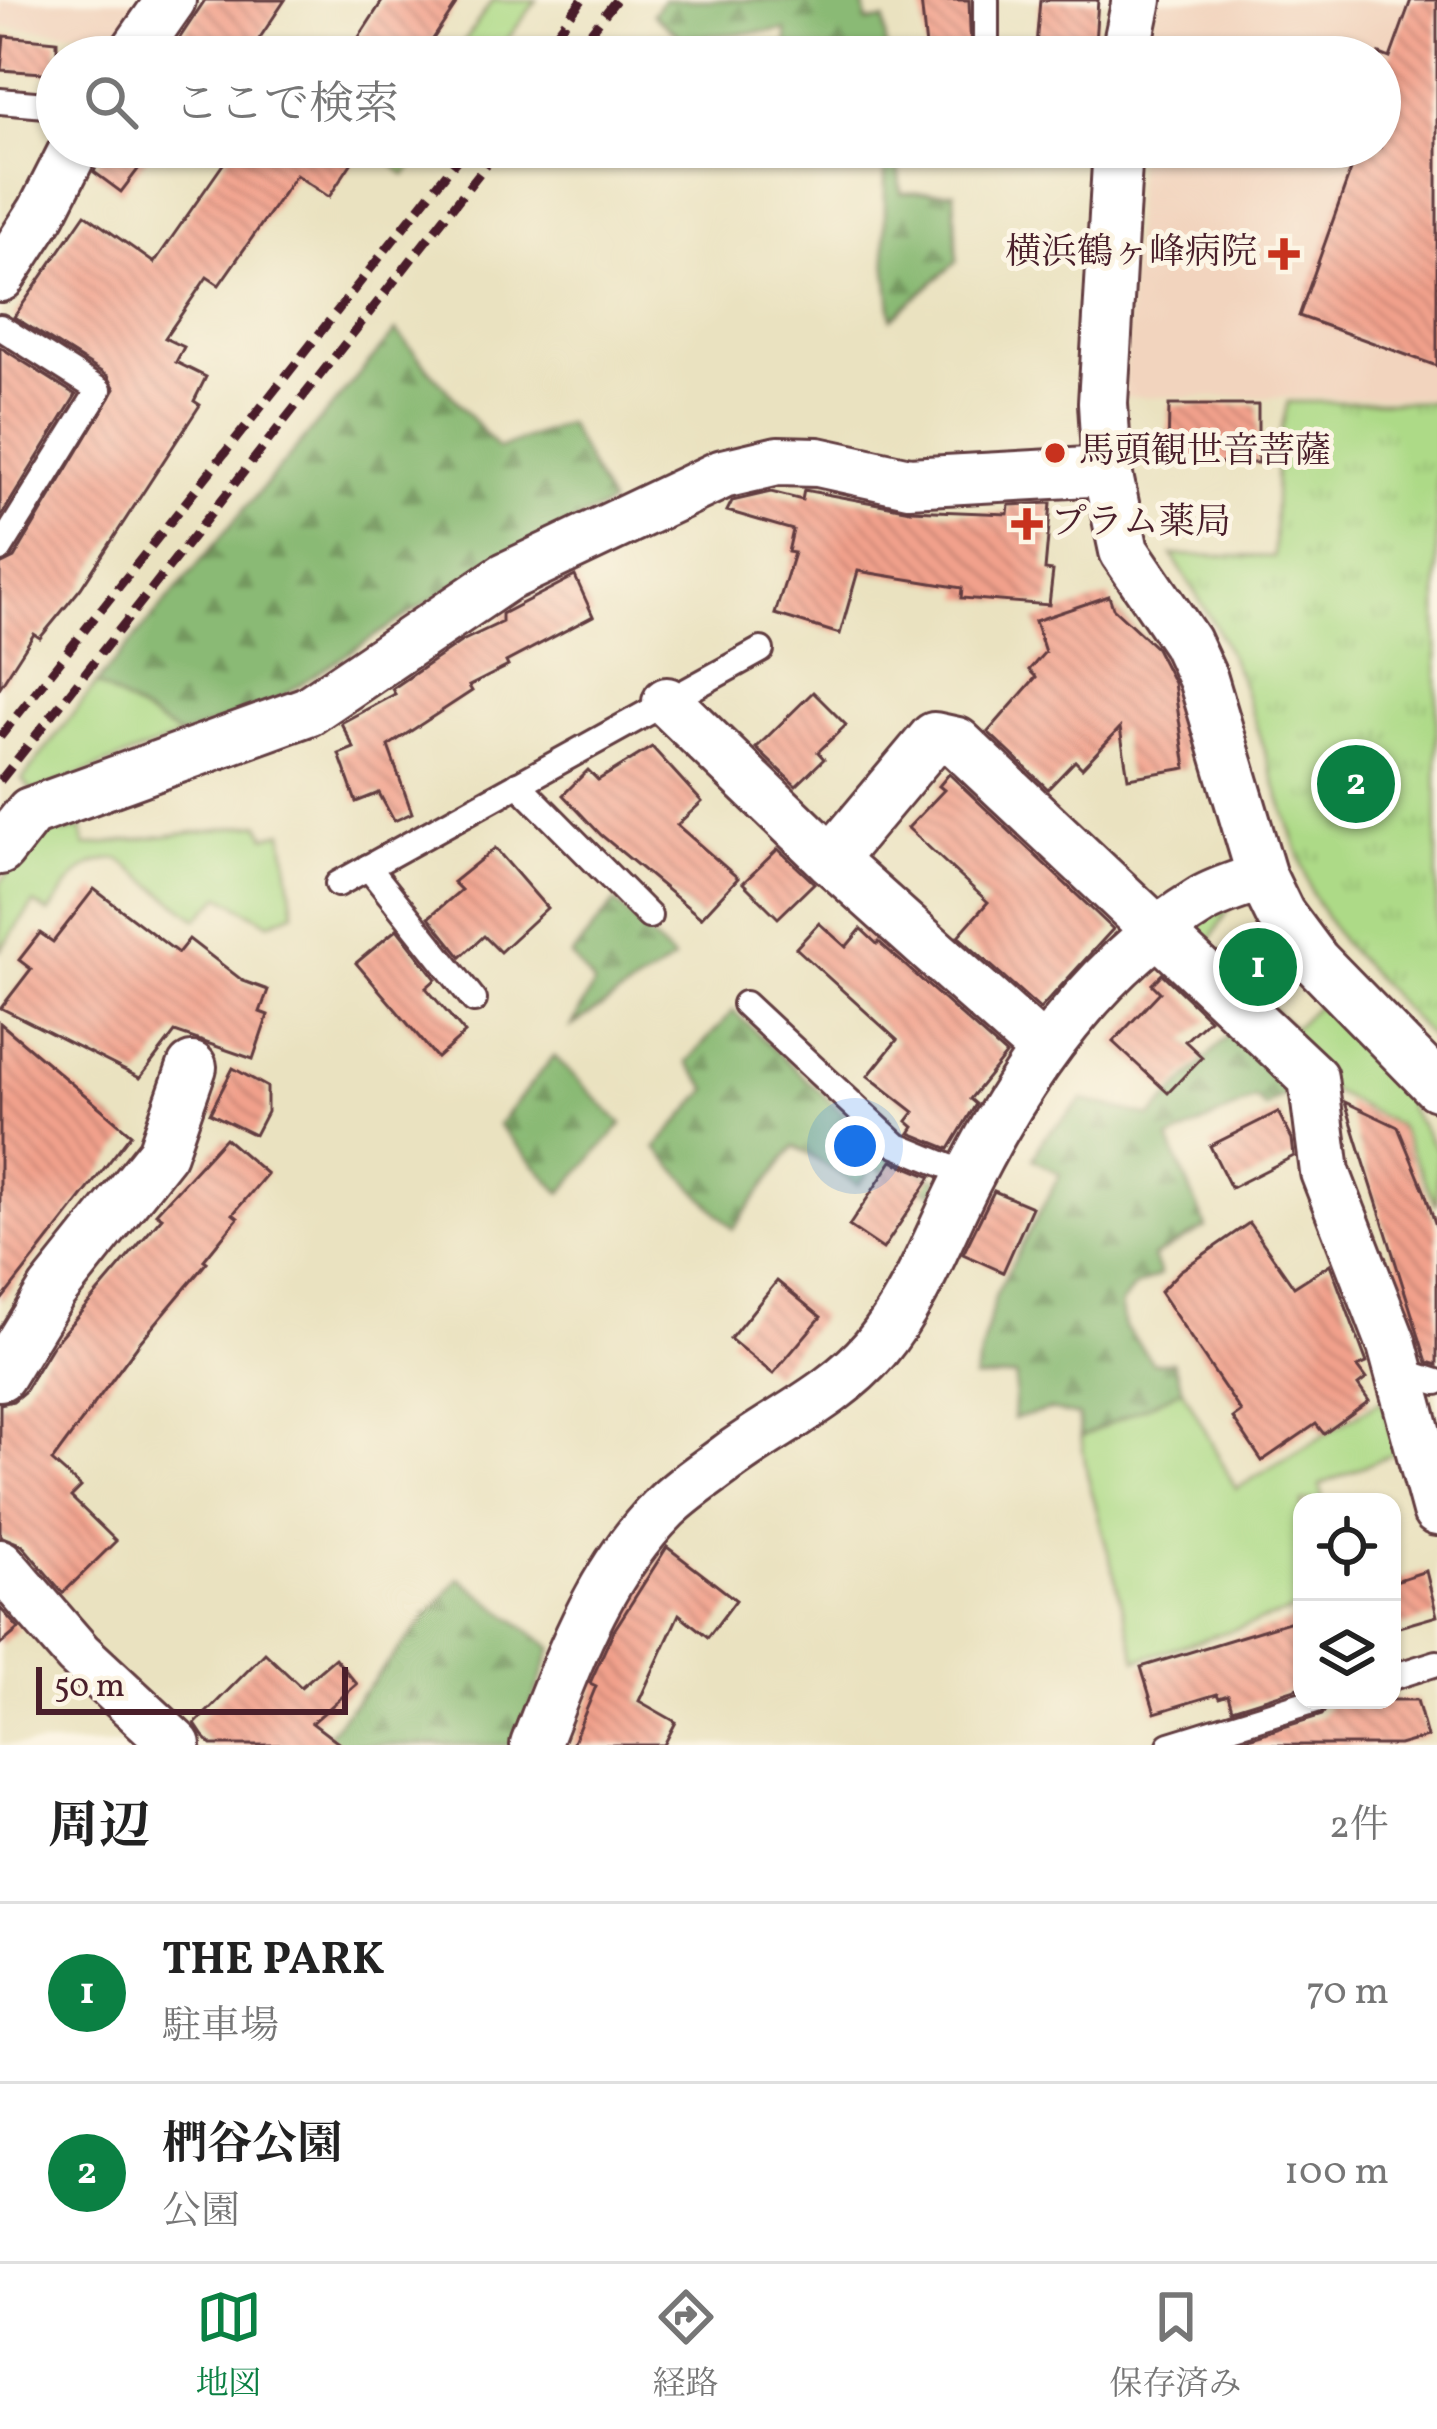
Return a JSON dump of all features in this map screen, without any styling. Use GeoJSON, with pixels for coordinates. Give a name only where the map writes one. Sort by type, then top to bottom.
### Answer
{"type":"FeatureCollection","features":[{"type":"Feature","properties":{"kind":"street"},"geometry":{"type":"LineString","coordinates":[[146,36],[171,0]]}},
{"type":"Feature","properties":{"kind":"street"},"geometry":{"type":"LineString","coordinates":[[1129,36],[1137,0]]}},
{"type":"Feature","properties":{"kind":"street"},"geometry":{"type":"LineString","coordinates":[[0,277],[64,168]]}},
{"type":"Feature","properties":{"kind":"street"},"geometry":{"type":"LineString","coordinates":[[1117,168],[1103,403],[1107,471],[1124,551],[1186,643],[1203,679],[1262,877],[1280,914],[1315,961],[1437,1087]]}},
{"type":"Feature","properties":{"kind":"street"},"geometry":{"type":"LineString","coordinates":[[0,850],[30,812],[308,711],[506,577],[723,474],[778,461],[818,462],[908,482],[1107,471]]}},
{"type":"Feature","properties":{"kind":"street"},"geometry":{"type":"LineString","coordinates":[[668,702],[831,860],[1043,1050]]}},
{"type":"Feature","properties":{"kind":"street"},"geometry":{"type":"LineString","coordinates":[[831,860],[934,737],[956,742],[1313,1078],[1325,1172],[1418,1376],[1437,1511]]}},
{"type":"Feature","properties":{"kind":"street"},"geometry":{"type":"LineString","coordinates":[[535,1745],[583,1624],[618,1566],[665,1507],[734,1454],[830,1391],[872,1352],[902,1312],[969,1175],[1043,1050],[1102,985],[1161,932],[1206,898],[1262,877]]}},
{"type":"Feature","properties":{"kind":"street"},"geometry":{"type":"LineString","coordinates":[[0,1376],[52,1291],[162,1154],[192,1067]]}},
{"type":"Feature","properties":{"kind":"street"},"geometry":{"type":"LineString","coordinates":[[0,1564],[78,1654],[176,1745]]}},
{"type":"Feature","properties":{"kind":"lane"},"geometry":{"type":"LineString","coordinates":[[986,0],[986,36]]}},
{"type":"Feature","properties":{"kind":"lane"},"geometry":{"type":"LineString","coordinates":[[0,101],[36,104]]}},
{"type":"Feature","properties":{"kind":"lane"},"geometry":{"type":"LineString","coordinates":[[0,326],[99,390],[0,549]]}},
{"type":"Feature","properties":{"kind":"lane"},"geometry":{"type":"LineString","coordinates":[[338,884],[761,650]]}},
{"type":"Feature","properties":{"kind":"lane"},"geometry":{"type":"LineString","coordinates":[[518,784],[649,916]]}},
{"type":"Feature","properties":{"kind":"lane"},"geometry":{"type":"LineString","coordinates":[[368,867],[474,1000]]}},
{"type":"Feature","properties":{"kind":"lane"},"geometry":{"type":"LineString","coordinates":[[745,1004],[896,1144],[969,1175]]}},
{"type":"Feature","properties":{"kind":"lane"},"geometry":{"type":"LineString","coordinates":[[1401,1674],[1437,1663]]}},
{"type":"Feature","properties":{"kind":"lane"},"geometry":{"type":"LineString","coordinates":[[1170,1745],[1293,1707]]}},
{"type":"Feature","properties":{"kind":"shaded area"},"geometry":{"type":"Polygon","coordinates":[[[0,0],[154,0],[127,36],[0,27],[0,0]]]}},
{"type":"Feature","properties":{"kind":"shaded area","name":"横浜鶴ヶ峰病院"},"geometry":{"type":"Polygon","coordinates":[[[1157,0],[1437,0],[1437,398],[1124,397],[1137,168],[1401,168],[1401,36],[1149,36],[1157,0]]]}},
{"type":"Feature","properties":{"kind":"green space"},"geometry":{"type":"Polygon","coordinates":[[[493,0],[537,0],[510,36],[468,36],[493,0]]]}},
{"type":"Feature","properties":{"kind":"green space"},"geometry":{"type":"Polygon","coordinates":[[[663,0],[863,0],[867,22],[884,20],[885,36],[786,36],[786,30],[680,36],[653,14],[663,0]]]}},
{"type":"Feature","properties":{"kind":"green space"},"geometry":{"type":"Polygon","coordinates":[[[885,168],[898,168],[901,193],[954,192],[957,261],[892,318],[885,249],[885,168]]]}},
{"type":"Feature","properties":{"kind":"green space"},"geometry":{"type":"Polygon","coordinates":[[[396,331],[498,449],[567,423],[610,504],[473,573],[274,701],[181,736],[96,684],[396,331]]]}},
{"type":"Feature","properties":{"kind":"green space"},"geometry":{"type":"Polygon","coordinates":[[[1288,402],[1437,402],[1437,1044],[1341,941],[1312,894],[1239,675],[1172,555],[1274,557],[1276,452],[1288,402]]]}},
{"type":"Feature","properties":{"kind":"green space"},"geometry":{"type":"Polygon","coordinates":[[[96,684],[181,736],[33,792],[22,780],[96,684]]]}},
{"type":"Feature","properties":{"kind":"green space"},"geometry":{"type":"Polygon","coordinates":[[[58,818],[64,833],[81,828],[85,846],[260,824],[266,837],[283,832],[294,912],[269,923],[221,896],[197,919],[119,859],[105,860],[77,875],[49,913],[34,903],[0,950],[0,883],[46,824],[58,818]]]}},
{"type":"Feature","properties":{"kind":"green space"},"geometry":{"type":"Polygon","coordinates":[[[1233,901],[1211,940],[1216,959],[1294,1028],[1323,1000],[1412,1097],[1408,1107],[1437,1150],[1437,1206],[1399,1126],[1331,1090],[1212,961],[1197,918],[1233,901]]]}},
{"type":"Feature","properties":{"kind":"green space"},"geometry":{"type":"Polygon","coordinates":[[[615,902],[674,960],[572,1026],[594,984],[571,956],[615,902]]]}},
{"type":"Feature","properties":{"kind":"green space"},"geometry":{"type":"Polygon","coordinates":[[[733,1011],[892,1159],[940,1181],[933,1193],[874,1167],[858,1185],[794,1146],[733,1229],[656,1148],[708,1089],[687,1062],[733,1011]]]}},
{"type":"Feature","properties":{"kind":"green space"},"geometry":{"type":"Polygon","coordinates":[[[1233,1030],[1293,1089],[1265,1108],[1256,1098],[1169,1140],[1206,1227],[1153,1257],[1160,1275],[1133,1288],[1120,1305],[1125,1327],[1153,1363],[1173,1362],[1183,1389],[1081,1437],[1078,1416],[1050,1410],[1013,1419],[1016,1376],[974,1379],[996,1294],[1060,1174],[1033,1159],[1043,1139],[1083,1100],[1151,1117],[1233,1030]]]}},
{"type":"Feature","properties":{"kind":"green space"},"geometry":{"type":"Polygon","coordinates":[[[554,1056],[622,1124],[561,1193],[498,1125],[554,1056]]]}},
{"type":"Feature","properties":{"kind":"green space"},"geometry":{"type":"Polygon","coordinates":[[[1183,1389],[1236,1489],[1382,1400],[1397,1452],[1320,1485],[1321,1493],[1293,1493],[1293,1611],[1137,1660],[1081,1437],[1183,1389]]]}},
{"type":"Feature","properties":{"kind":"green space"},"geometry":{"type":"Polygon","coordinates":[[[459,1578],[552,1648],[517,1745],[319,1745],[459,1578]]]}},
{"type":"Feature","properties":{"kind":"building"},"geometry":{"type":"Polygon","coordinates":[[[205,0],[285,0],[261,36],[181,36],[205,0]]]}},
{"type":"Feature","properties":{"kind":"building"},"geometry":{"type":"Polygon","coordinates":[[[383,0],[459,0],[435,36],[360,36],[383,0]]]}},
{"type":"Feature","properties":{"kind":"building"},"geometry":{"type":"Polygon","coordinates":[[[921,0],[969,0],[970,36],[925,36],[921,0]]]}},
{"type":"Feature","properties":{"kind":"building"},"geometry":{"type":"Polygon","coordinates":[[[1040,0],[1098,0],[1095,36],[1037,36],[1040,0]]]}},
{"type":"Feature","properties":{"kind":"building"},"geometry":{"type":"Polygon","coordinates":[[[1411,0],[1437,0],[1437,366],[1299,316],[1352,168],[1401,168],[1398,36],[1411,0]]]}},
{"type":"Feature","properties":{"kind":"building"},"geometry":{"type":"Polygon","coordinates":[[[4,36],[36,39],[36,72],[1,70],[4,36]]]}},
{"type":"Feature","properties":{"kind":"building"},"geometry":{"type":"Polygon","coordinates":[[[96,168],[139,168],[121,192],[94,172],[96,168]]]}},
{"type":"Feature","properties":{"kind":"building"},"geometry":{"type":"Polygon","coordinates":[[[220,168],[348,168],[329,197],[296,175],[219,285],[207,277],[165,338],[184,347],[176,362],[206,377],[194,401],[200,405],[81,588],[40,638],[34,634],[0,687],[0,565],[14,558],[115,389],[108,376],[14,317],[85,214],[154,263],[220,168]]]}},
{"type":"Feature","properties":{"kind":"building"},"geometry":{"type":"Polygon","coordinates":[[[0,347],[76,395],[0,518],[0,347]]]}},
{"type":"Feature","properties":{"kind":"building"},"geometry":{"type":"Polygon","coordinates":[[[1169,405],[1258,405],[1258,463],[1168,463],[1169,405]]]}},
{"type":"Feature","properties":{"kind":"building"},"geometry":{"type":"Polygon","coordinates":[[[804,490],[910,510],[1008,514],[1009,505],[1051,503],[1045,570],[1053,571],[1049,605],[961,598],[962,588],[858,571],[840,634],[775,614],[794,553],[788,552],[793,530],[727,511],[732,501],[771,492],[802,500],[804,490]]]}},
{"type":"Feature","properties":{"kind":"building"},"geometry":{"type":"Polygon","coordinates":[[[575,576],[593,616],[506,662],[508,666],[469,686],[472,691],[388,746],[412,813],[394,821],[379,793],[356,802],[339,754],[354,748],[341,723],[395,694],[392,689],[462,641],[502,622],[502,614],[575,576]]]}},
{"type":"Feature","properties":{"kind":"building"},"geometry":{"type":"Polygon","coordinates":[[[1109,596],[1113,608],[1156,648],[1174,683],[1186,768],[1128,778],[1120,728],[1082,768],[1075,761],[1048,789],[988,732],[1036,677],[1029,670],[1045,652],[1035,621],[1109,596]]]}},
{"type":"Feature","properties":{"kind":"building"},"geometry":{"type":"Polygon","coordinates":[[[813,692],[846,725],[818,752],[824,759],[796,786],[756,748],[813,692]]]}},
{"type":"Feature","properties":{"kind":"building"},"geometry":{"type":"Polygon","coordinates":[[[652,747],[702,802],[677,825],[738,878],[701,918],[601,835],[563,795],[588,770],[598,780],[652,747]]]}},
{"type":"Feature","properties":{"kind":"building"},"geometry":{"type":"Polygon","coordinates":[[[949,774],[1113,929],[1040,1009],[958,936],[988,902],[908,828],[944,790],[939,786],[949,774]]]}},
{"type":"Feature","properties":{"kind":"building"},"geometry":{"type":"Polygon","coordinates":[[[495,848],[547,908],[500,952],[484,936],[461,957],[429,917],[461,890],[453,882],[495,848]]]}},
{"type":"Feature","properties":{"kind":"building"},"geometry":{"type":"Polygon","coordinates":[[[778,849],[814,883],[778,918],[743,883],[778,849]]]}},
{"type":"Feature","properties":{"kind":"building"},"geometry":{"type":"Polygon","coordinates":[[[94,889],[178,953],[189,939],[243,981],[268,990],[260,1012],[268,1015],[253,1059],[175,1032],[140,1078],[1,1008],[31,969],[19,960],[40,933],[53,942],[94,889]]]}},
{"type":"Feature","properties":{"kind":"building"},"geometry":{"type":"Polygon","coordinates":[[[819,923],[846,947],[861,929],[1006,1055],[970,1099],[976,1104],[949,1149],[910,1133],[914,1127],[907,1121],[914,1112],[868,1076],[897,1040],[796,948],[819,923]]]}},
{"type":"Feature","properties":{"kind":"building"},"geometry":{"type":"Polygon","coordinates":[[[397,929],[436,979],[426,988],[465,1033],[437,1058],[356,963],[397,929]]]}},
{"type":"Feature","properties":{"kind":"building"},"geometry":{"type":"Polygon","coordinates":[[[1162,974],[1209,1019],[1185,1041],[1202,1057],[1168,1093],[1113,1042],[1160,992],[1152,984],[1162,974]]]}},
{"type":"Feature","properties":{"kind":"building"},"geometry":{"type":"Polygon","coordinates":[[[0,1023],[131,1134],[0,1302],[0,1023]]]}},
{"type":"Feature","properties":{"kind":"building"},"geometry":{"type":"Polygon","coordinates":[[[233,1068],[267,1087],[267,1112],[255,1135],[210,1113],[233,1068]]]}},
{"type":"Feature","properties":{"kind":"building"},"geometry":{"type":"Polygon","coordinates":[[[1345,1102],[1398,1127],[1425,1193],[1437,1229],[1437,1365],[1427,1362],[1345,1102]]]}},
{"type":"Feature","properties":{"kind":"building"},"geometry":{"type":"Polygon","coordinates":[[[1278,1112],[1292,1139],[1294,1156],[1231,1188],[1210,1146],[1278,1112]]]}},
{"type":"Feature","properties":{"kind":"building"},"geometry":{"type":"Polygon","coordinates":[[[225,1138],[267,1174],[233,1214],[238,1218],[204,1260],[207,1262],[140,1342],[52,1461],[81,1487],[71,1497],[116,1541],[63,1593],[22,1545],[0,1536],[0,1404],[24,1392],[52,1346],[162,1217],[156,1213],[225,1138]]]}},
{"type":"Feature","properties":{"kind":"building"},"geometry":{"type":"Polygon","coordinates":[[[892,1161],[931,1177],[883,1249],[849,1226],[892,1161]]]}},
{"type":"Feature","properties":{"kind":"building"},"geometry":{"type":"Polygon","coordinates":[[[994,1191],[1032,1207],[1003,1272],[963,1254],[994,1191]]]}},
{"type":"Feature","properties":{"kind":"building"},"geometry":{"type":"Polygon","coordinates":[[[1249,1223],[1294,1287],[1330,1264],[1367,1363],[1357,1367],[1366,1379],[1358,1385],[1369,1401],[1324,1434],[1316,1424],[1262,1461],[1233,1418],[1241,1412],[1160,1292],[1180,1271],[1249,1223]]]}},
{"type":"Feature","properties":{"kind":"building"},"geometry":{"type":"Polygon","coordinates":[[[777,1281],[821,1317],[773,1374],[730,1339],[777,1281]]]}},
{"type":"Feature","properties":{"kind":"building"},"geometry":{"type":"Polygon","coordinates":[[[667,1547],[736,1600],[708,1637],[679,1614],[639,1701],[676,1722],[664,1745],[572,1745],[596,1686],[590,1683],[613,1632],[667,1547]]]}},
{"type":"Feature","properties":{"kind":"building"},"geometry":{"type":"Polygon","coordinates":[[[1426,1571],[1437,1616],[1401,1626],[1401,1579],[1426,1571]]]}},
{"type":"Feature","properties":{"kind":"building"},"geometry":{"type":"Polygon","coordinates":[[[0,1608],[19,1629],[0,1645],[0,1608]]]}},
{"type":"Feature","properties":{"kind":"building"},"geometry":{"type":"Polygon","coordinates":[[[1293,1621],[1293,1690],[1232,1709],[1228,1695],[1219,1698],[1217,1694],[1155,1713],[1141,1667],[1293,1621]]]}},
{"type":"Feature","properties":{"kind":"building"},"geometry":{"type":"Polygon","coordinates":[[[265,1653],[301,1687],[335,1658],[357,1684],[312,1723],[341,1745],[212,1745],[203,1736],[195,1724],[265,1653]]]}},
{"type":"Feature","properties":{"kind":"building"},"geometry":{"type":"Polygon","coordinates":[[[1401,1700],[1417,1700],[1427,1737],[1399,1745],[1244,1745],[1242,1740],[1322,1715],[1326,1709],[1401,1709],[1401,1700]]]}},
{"type":"Feature","properties":{"kind":"railway"},"geometry":{"type":"LineString","coordinates":[[554,36],[582,0]]}},
{"type":"Feature","properties":{"kind":"railway"},"geometry":{"type":"LineString","coordinates":[[588,36],[616,0]]}},
{"type":"Feature","properties":{"kind":"railway"},"geometry":{"type":"LineString","coordinates":[[0,737],[450,168]]}},
{"type":"Feature","properties":{"kind":"railway"},"geometry":{"type":"LineString","coordinates":[[0,781],[483,168]]}},
{"type":"Feature","properties":{"kind":"place","name":"横浜鶴ヶ峰病院"},"geometry":{"type":"Point","coordinates":[1284,254]}},
{"type":"Feature","properties":{"kind":"place","name":"馬頭観世音菩薩"},"geometry":{"type":"Point","coordinates":[1055,453]}},
{"type":"Feature","properties":{"kind":"place","name":"プラム薬局"},"geometry":{"type":"Point","coordinates":[1027,524]}},
{"type":"Feature","properties":{"kind":"place","name":"椚谷公園"},"geometry":{"type":"Point","coordinates":[1356,784]}},
{"type":"Feature","properties":{"kind":"place","name":"THE PARK"},"geometry":{"type":"Point","coordinates":[1258,967]}}]}
